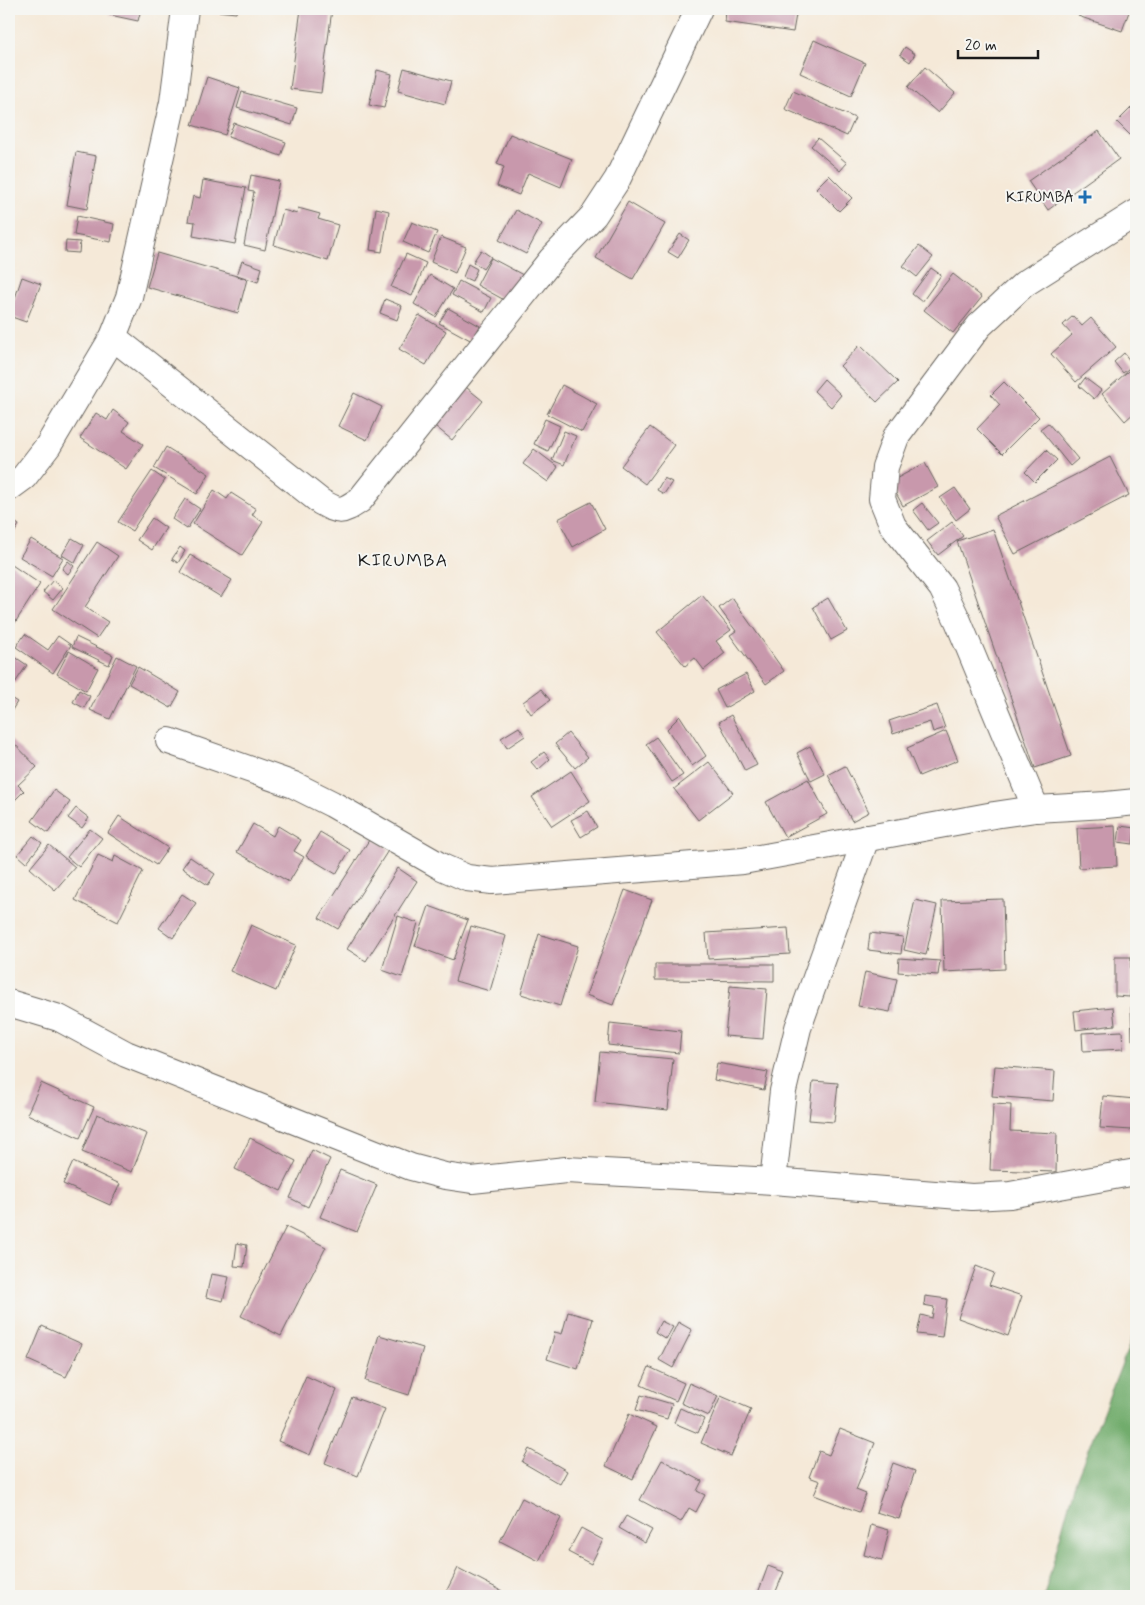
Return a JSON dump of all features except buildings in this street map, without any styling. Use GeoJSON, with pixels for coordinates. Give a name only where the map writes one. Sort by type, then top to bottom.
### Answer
{"type":"FeatureCollection","features":[{"type":"Feature","properties":{"kind":"street"},"geometry":{"type":"LineString","coordinates":[[9,488],[24,477],[48,446],[113,337],[128,297],[173,102],[185,9]]}},
{"type":"Feature","properties":{"kind":"street"},"geometry":{"type":"LineString","coordinates":[[113,337],[321,502],[336,510],[346,509],[360,500],[551,260],[594,215],[617,180],[699,9]]}},
{"type":"Feature","properties":{"kind":"street"},"geometry":{"type":"LineString","coordinates":[[1036,809],[958,621],[942,588],[893,526],[882,499],[884,467],[896,437],[979,326],[1024,284],[1136,213]]}},
{"type":"Feature","properties":{"kind":"street"},"geometry":{"type":"LineString","coordinates":[[169,740],[294,785],[332,804],[442,867],[467,878],[492,881],[743,861],[994,815],[1036,809],[1136,802]]}},
{"type":"Feature","properties":{"kind":"street"},"geometry":{"type":"LineString","coordinates":[[773,1180],[783,1091],[798,1028],[866,838]]}},
{"type":"Feature","properties":{"kind":"street"},"geometry":{"type":"LineString","coordinates":[[9,1003],[59,1018],[126,1054],[411,1167],[445,1176],[472,1180],[566,1170],[773,1180],[972,1197],[1010,1195],[1136,1172]]}},
{"type":"Feature","properties":{"kind":"green space"},"geometry":{"type":"Polygon","coordinates":[[[1136,1328],[1136,1596],[1044,1596],[1074,1485],[1136,1328]]]}},
{"type":"Feature","properties":{"kind":"place","name":"KIRUMBA"},"geometry":{"type":"Point","coordinates":[1085,197]}},
{"type":"Feature","properties":{"kind":"district","name":"KIRUMBA"},"geometry":{"type":"Point","coordinates":[403,560]}}]}
